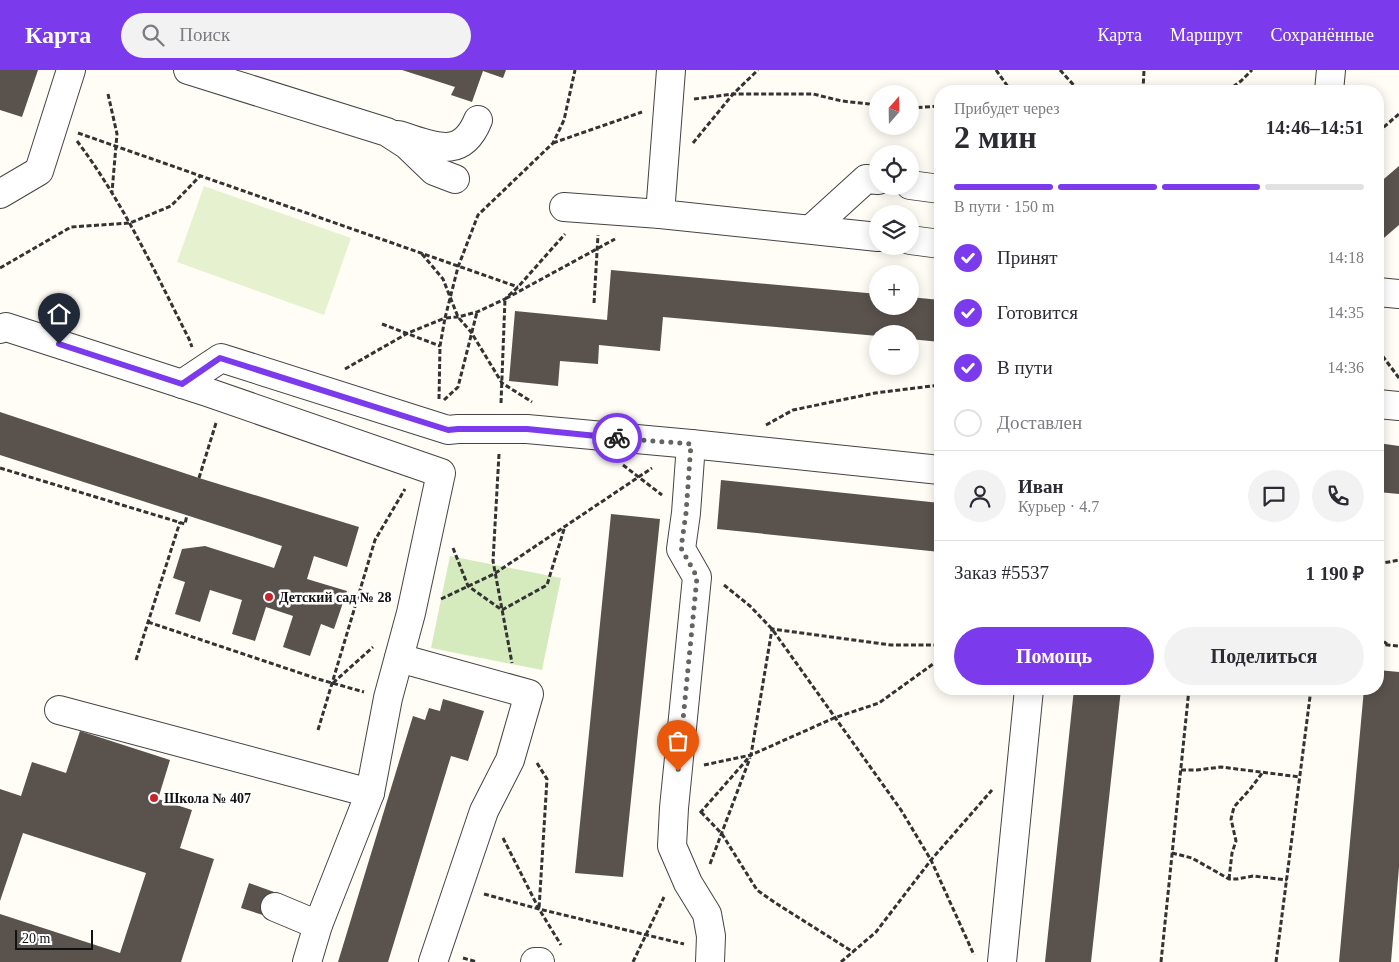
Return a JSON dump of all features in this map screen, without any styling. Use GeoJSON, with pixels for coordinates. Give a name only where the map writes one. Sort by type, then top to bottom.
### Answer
{"type":"FeatureCollection","features":[{"type":"Feature","properties":{"kind":"lane"},"geometry":{"type":"LineString","coordinates":[[0,194],[39,171],[62,122],[71,70]]}},
{"type":"Feature","properties":{"kind":"lane"},"geometry":{"type":"LineString","coordinates":[[188,70],[440,147],[454,147],[465,141],[473,131],[478,120]]}},
{"type":"Feature","properties":{"kind":"lane"},"geometry":{"type":"LineString","coordinates":[[660,214],[671,70]]}},
{"type":"Feature","properties":{"kind":"lane"},"geometry":{"type":"LineString","coordinates":[[1330,85],[1332,70]]}},
{"type":"Feature","properties":{"kind":"lane"},"geometry":{"type":"LineString","coordinates":[[387,132],[407,145],[434,171],[455,179]]}},
{"type":"Feature","properties":{"kind":"lane"},"geometry":{"type":"LineString","coordinates":[[811,229],[866,179],[869,179]]}},
{"type":"Feature","properties":{"kind":"lane"},"geometry":{"type":"LineString","coordinates":[[919,186],[934,188]]}},
{"type":"Feature","properties":{"kind":"lane"},"geometry":{"type":"LineString","coordinates":[[584,208],[869,235]]}},
{"type":"Feature","properties":{"kind":"lane"},"geometry":{"type":"LineString","coordinates":[[919,241],[934,243]]}},
{"type":"Feature","properties":{"kind":"lane"},"geometry":{"type":"LineString","coordinates":[[1384,293],[1399,294]]}},
{"type":"Feature","properties":{"kind":"lane"},"geometry":{"type":"LineString","coordinates":[[0,329],[6,327],[196,383],[430,469]]}},
{"type":"Feature","properties":{"kind":"lane"},"geometry":{"type":"LineString","coordinates":[[196,383],[220,358],[448,430],[527,429],[934,469]]}},
{"type":"Feature","properties":{"kind":"lane"},"geometry":{"type":"LineString","coordinates":[[1384,405],[1399,406]]}},
{"type":"Feature","properties":{"kind":"lane"},"geometry":{"type":"LineString","coordinates":[[307,962],[318,925],[370,793],[388,698],[411,612],[430,469],[448,430]]}},
{"type":"Feature","properties":{"kind":"lane"},"geometry":{"type":"LineString","coordinates":[[691,444],[686,513],[681,548],[697,577],[677,781],[675,853],[688,883],[707,914],[712,936],[710,962]]}},
{"type":"Feature","properties":{"kind":"lane"},"geometry":{"type":"LineString","coordinates":[[399,658],[529,694],[510,760],[484,811],[457,886],[433,962]]}},
{"type":"Feature","properties":{"kind":"lane"},"geometry":{"type":"LineString","coordinates":[[1002,962],[1028,695]]}},
{"type":"Feature","properties":{"kind":"lane"},"geometry":{"type":"LineString","coordinates":[[59,710],[370,793]]}},
{"type":"Feature","properties":{"kind":"lane"},"geometry":{"type":"LineString","coordinates":[[275,907],[318,925]]}},
{"type":"Feature","properties":{"kind":"lane"},"geometry":{"type":"LineString","coordinates":[[535,962],[551,955]]}},
{"type":"Feature","properties":{"kind":"path"},"geometry":{"type":"LineString","coordinates":[[477,312],[458,387],[439,405],[440,346],[445,318],[458,267],[478,215],[553,143],[564,120],[575,70]]}},
{"type":"Feature","properties":{"kind":"path"},"geometry":{"type":"LineString","coordinates":[[692,144],[733,94],[758,70]]}},
{"type":"Feature","properties":{"kind":"path"},"geometry":{"type":"LineString","coordinates":[[996,70],[1007,85]]}},
{"type":"Feature","properties":{"kind":"path"},"geometry":{"type":"LineString","coordinates":[[1060,70],[1074,85]]}},
{"type":"Feature","properties":{"kind":"path"},"geometry":{"type":"LineString","coordinates":[[1143,85],[1144,70]]}},
{"type":"Feature","properties":{"kind":"path"},"geometry":{"type":"LineString","coordinates":[[1235,85],[1252,70]]}},
{"type":"Feature","properties":{"kind":"path"},"geometry":{"type":"LineString","coordinates":[[108,94],[117,134],[112,192]]}},
{"type":"Feature","properties":{"kind":"path"},"geometry":{"type":"LineString","coordinates":[[553,143],[669,103],[733,94],[813,94],[842,101],[869,104]]}},
{"type":"Feature","properties":{"kind":"path"},"geometry":{"type":"LineString","coordinates":[[919,107],[934,106]]}},
{"type":"Feature","properties":{"kind":"path"},"geometry":{"type":"LineString","coordinates":[[1384,127],[1399,114]]}},
{"type":"Feature","properties":{"kind":"path"},"geometry":{"type":"LineString","coordinates":[[62,122],[116,146],[518,287]]}},
{"type":"Feature","properties":{"kind":"path"},"geometry":{"type":"LineString","coordinates":[[62,122],[101,174],[112,192],[130,223],[189,339],[196,383],[218,418],[199,478]]}},
{"type":"Feature","properties":{"kind":"path"},"geometry":{"type":"LineString","coordinates":[[0,268],[71,227],[130,223],[171,206],[201,175]]}},
{"type":"Feature","properties":{"kind":"path"},"geometry":{"type":"LineString","coordinates":[[584,208],[598,248],[594,303]]}},
{"type":"Feature","properties":{"kind":"path"},"geometry":{"type":"LineString","coordinates":[[509,687],[512,660],[493,561],[505,299],[518,287],[584,208]]}},
{"type":"Feature","properties":{"kind":"path"},"geometry":{"type":"LineString","coordinates":[[313,388],[408,333],[445,318],[477,312],[505,299],[621,235]]}},
{"type":"Feature","properties":{"kind":"path"},"geometry":{"type":"LineString","coordinates":[[422,254],[443,279],[450,301],[458,317],[471,332],[502,383],[536,404]]}},
{"type":"Feature","properties":{"kind":"path"},"geometry":{"type":"LineString","coordinates":[[382,324],[440,346]]}},
{"type":"Feature","properties":{"kind":"path"},"geometry":{"type":"LineString","coordinates":[[1384,358],[1399,378]]}},
{"type":"Feature","properties":{"kind":"path"},"geometry":{"type":"LineString","coordinates":[[761,427],[793,410],[875,393],[934,386]]}},
{"type":"Feature","properties":{"kind":"path"},"geometry":{"type":"LineString","coordinates":[[587,435],[637,477],[686,513]]}},
{"type":"Feature","properties":{"kind":"path"},"geometry":{"type":"LineString","coordinates":[[0,468],[185,524],[187,516]]}},
{"type":"Feature","properties":{"kind":"path"},"geometry":{"type":"LineString","coordinates":[[411,612],[494,574],[652,468]]}},
{"type":"Feature","properties":{"kind":"path"},"geometry":{"type":"LineString","coordinates":[[318,730],[375,540],[430,469]]}},
{"type":"Feature","properties":{"kind":"path"},"geometry":{"type":"LineString","coordinates":[[136,660],[180,522]]}},
{"type":"Feature","properties":{"kind":"path"},"geometry":{"type":"LineString","coordinates":[[502,610],[547,585],[565,526]]}},
{"type":"Feature","properties":{"kind":"path"},"geometry":{"type":"LineString","coordinates":[[452,542],[468,586],[502,610]]}},
{"type":"Feature","properties":{"kind":"path"},"geometry":{"type":"LineString","coordinates":[[1384,563],[1399,560]]}},
{"type":"Feature","properties":{"kind":"path"},"geometry":{"type":"LineString","coordinates":[[697,577],[720,582],[750,606],[772,628],[834,718],[902,810],[931,860],[977,962]]}},
{"type":"Feature","properties":{"kind":"path"},"geometry":{"type":"LineString","coordinates":[[148,622],[332,683],[388,698]]}},
{"type":"Feature","properties":{"kind":"path"},"geometry":{"type":"LineString","coordinates":[[772,628],[891,645],[934,645]]}},
{"type":"Feature","properties":{"kind":"path"},"geometry":{"type":"LineString","coordinates":[[698,899],[751,755],[772,628]]}},
{"type":"Feature","properties":{"kind":"path"},"geometry":{"type":"LineString","coordinates":[[1384,642],[1399,646]]}},
{"type":"Feature","properties":{"kind":"path"},"geometry":{"type":"LineString","coordinates":[[332,683],[376,645]]}},
{"type":"Feature","properties":{"kind":"path"},"geometry":{"type":"LineString","coordinates":[[853,952],[757,890],[722,834],[701,812],[677,781],[751,755],[834,718],[879,702],[934,663]]}},
{"type":"Feature","properties":{"kind":"path"},"geometry":{"type":"LineString","coordinates":[[1161,962],[1188,695]]}},
{"type":"Feature","properties":{"kind":"path"},"geometry":{"type":"LineString","coordinates":[[1276,962],[1310,695]]}},
{"type":"Feature","properties":{"kind":"path"},"geometry":{"type":"LineString","coordinates":[[518,732],[547,779],[539,909]]}},
{"type":"Feature","properties":{"kind":"path"},"geometry":{"type":"LineString","coordinates":[[633,962],[668,890],[675,853],[701,812],[751,755]]}},
{"type":"Feature","properties":{"kind":"path"},"geometry":{"type":"LineString","coordinates":[[1181,770],[1221,767],[1300,776]]}},
{"type":"Feature","properties":{"kind":"path"},"geometry":{"type":"LineString","coordinates":[[1229,879],[1232,853],[1236,841],[1232,819],[1234,806],[1252,788],[1263,772]]}},
{"type":"Feature","properties":{"kind":"path"},"geometry":{"type":"LineString","coordinates":[[841,962],[876,932],[931,860],[992,789]]}},
{"type":"Feature","properties":{"kind":"path"},"geometry":{"type":"LineString","coordinates":[[484,811],[508,845],[539,909],[560,941],[551,955]]}},
{"type":"Feature","properties":{"kind":"path"},"geometry":{"type":"LineString","coordinates":[[1172,853],[1192,858],[1229,879],[1253,876],[1287,880]]}},
{"type":"Feature","properties":{"kind":"green space"},"geometry":{"type":"Polygon","coordinates":[[[204,186],[351,238],[324,315],[177,262],[204,186]]]}},
{"type":"Feature","properties":{"kind":"green space"},"geometry":{"type":"Polygon","coordinates":[[[450,556],[561,578],[542,670],[431,648],[450,556]]]}},
{"type":"Feature","properties":{"kind":"building"},"geometry":{"type":"Polygon","coordinates":[[[0,70],[38,70],[22,117],[0,110],[0,70]]]}},
{"type":"Feature","properties":{"kind":"building"},"geometry":{"type":"Polygon","coordinates":[[[402,70],[506,70],[503,78],[483,71],[472,102],[451,95],[455,87],[402,70]]]}},
{"type":"Feature","properties":{"kind":"building"},"geometry":{"type":"Polygon","coordinates":[[[1399,166],[1399,225],[1384,238],[1384,179],[1399,166]]]}},
{"type":"Feature","properties":{"kind":"building"},"geometry":{"type":"Polygon","coordinates":[[[611,270],[869,293],[869,315],[919,315],[919,298],[934,299],[934,341],[919,340],[919,325],[869,325],[869,335],[663,317],[660,351],[599,345],[598,364],[560,361],[558,386],[509,381],[515,311],[607,320],[611,270]]]}},
{"type":"Feature","properties":{"kind":"building"},"geometry":{"type":"Polygon","coordinates":[[[0,412],[199,478],[359,527],[347,567],[314,556],[307,579],[347,591],[334,629],[321,624],[310,656],[283,647],[293,616],[266,607],[255,641],[232,634],[242,600],[210,590],[200,622],[175,614],[185,582],[173,578],[182,549],[205,546],[274,568],[282,546],[0,455],[0,412]]]}},
{"type":"Feature","properties":{"kind":"building"},"geometry":{"type":"Polygon","coordinates":[[[1384,444],[1399,446],[1399,494],[1384,493],[1384,444]]]}},
{"type":"Feature","properties":{"kind":"building"},"geometry":{"type":"Polygon","coordinates":[[[721,480],[934,502],[934,551],[717,529],[721,480]]]}},
{"type":"Feature","properties":{"kind":"building"},"geometry":{"type":"Polygon","coordinates":[[[611,514],[660,519],[623,877],[575,873],[611,514]]]}},
{"type":"Feature","properties":{"kind":"building"},"geometry":{"type":"Polygon","coordinates":[[[1384,671],[1399,672],[1399,867],[1391,962],[1339,962],[1363,695],[1384,695],[1384,671]]]}},
{"type":"Feature","properties":{"kind":"building"},"geometry":{"type":"Polygon","coordinates":[[[1073,695],[1120,695],[1091,962],[1045,962],[1073,695]]]}},
{"type":"Feature","properties":{"kind":"building"},"geometry":{"type":"Polygon","coordinates":[[[443,699],[484,711],[468,761],[451,756],[388,962],[338,962],[413,716],[425,720],[429,708],[440,711],[443,699]]]}},
{"type":"Feature","properties":{"kind":"building"},"geometry":{"type":"Polygon","coordinates":[[[80,731],[170,760],[158,799],[192,810],[180,848],[214,859],[181,962],[0,962],[0,914],[120,953],[146,873],[23,833],[0,901],[0,789],[21,796],[32,762],[66,773],[80,731]]]}},
{"type":"Feature","properties":{"kind":"building"},"geometry":{"type":"Polygon","coordinates":[[[249,883],[274,892],[266,916],[241,908],[249,883]]]}},
{"type":"Feature","properties":{"kind":"way so far"},"geometry":{"type":"LineString","coordinates":[[617,438],[691,444],[686,513],[681,548],[697,577],[678,771]]}},
{"type":"Feature","properties":{"kind":"place","name":"Детский сад № 28"},"geometry":{"type":"Point","coordinates":[269,597]}},
{"type":"Feature","properties":{"kind":"place","name":"Школа № 407"},"geometry":{"type":"Point","coordinates":[154,798]}},
{"type":"Feature","properties":{"kind":"route"},"geometry":{"type":"LineString","coordinates":[[59,344],[182,384],[220,358],[448,430],[527,429],[617,438]]}}]}
